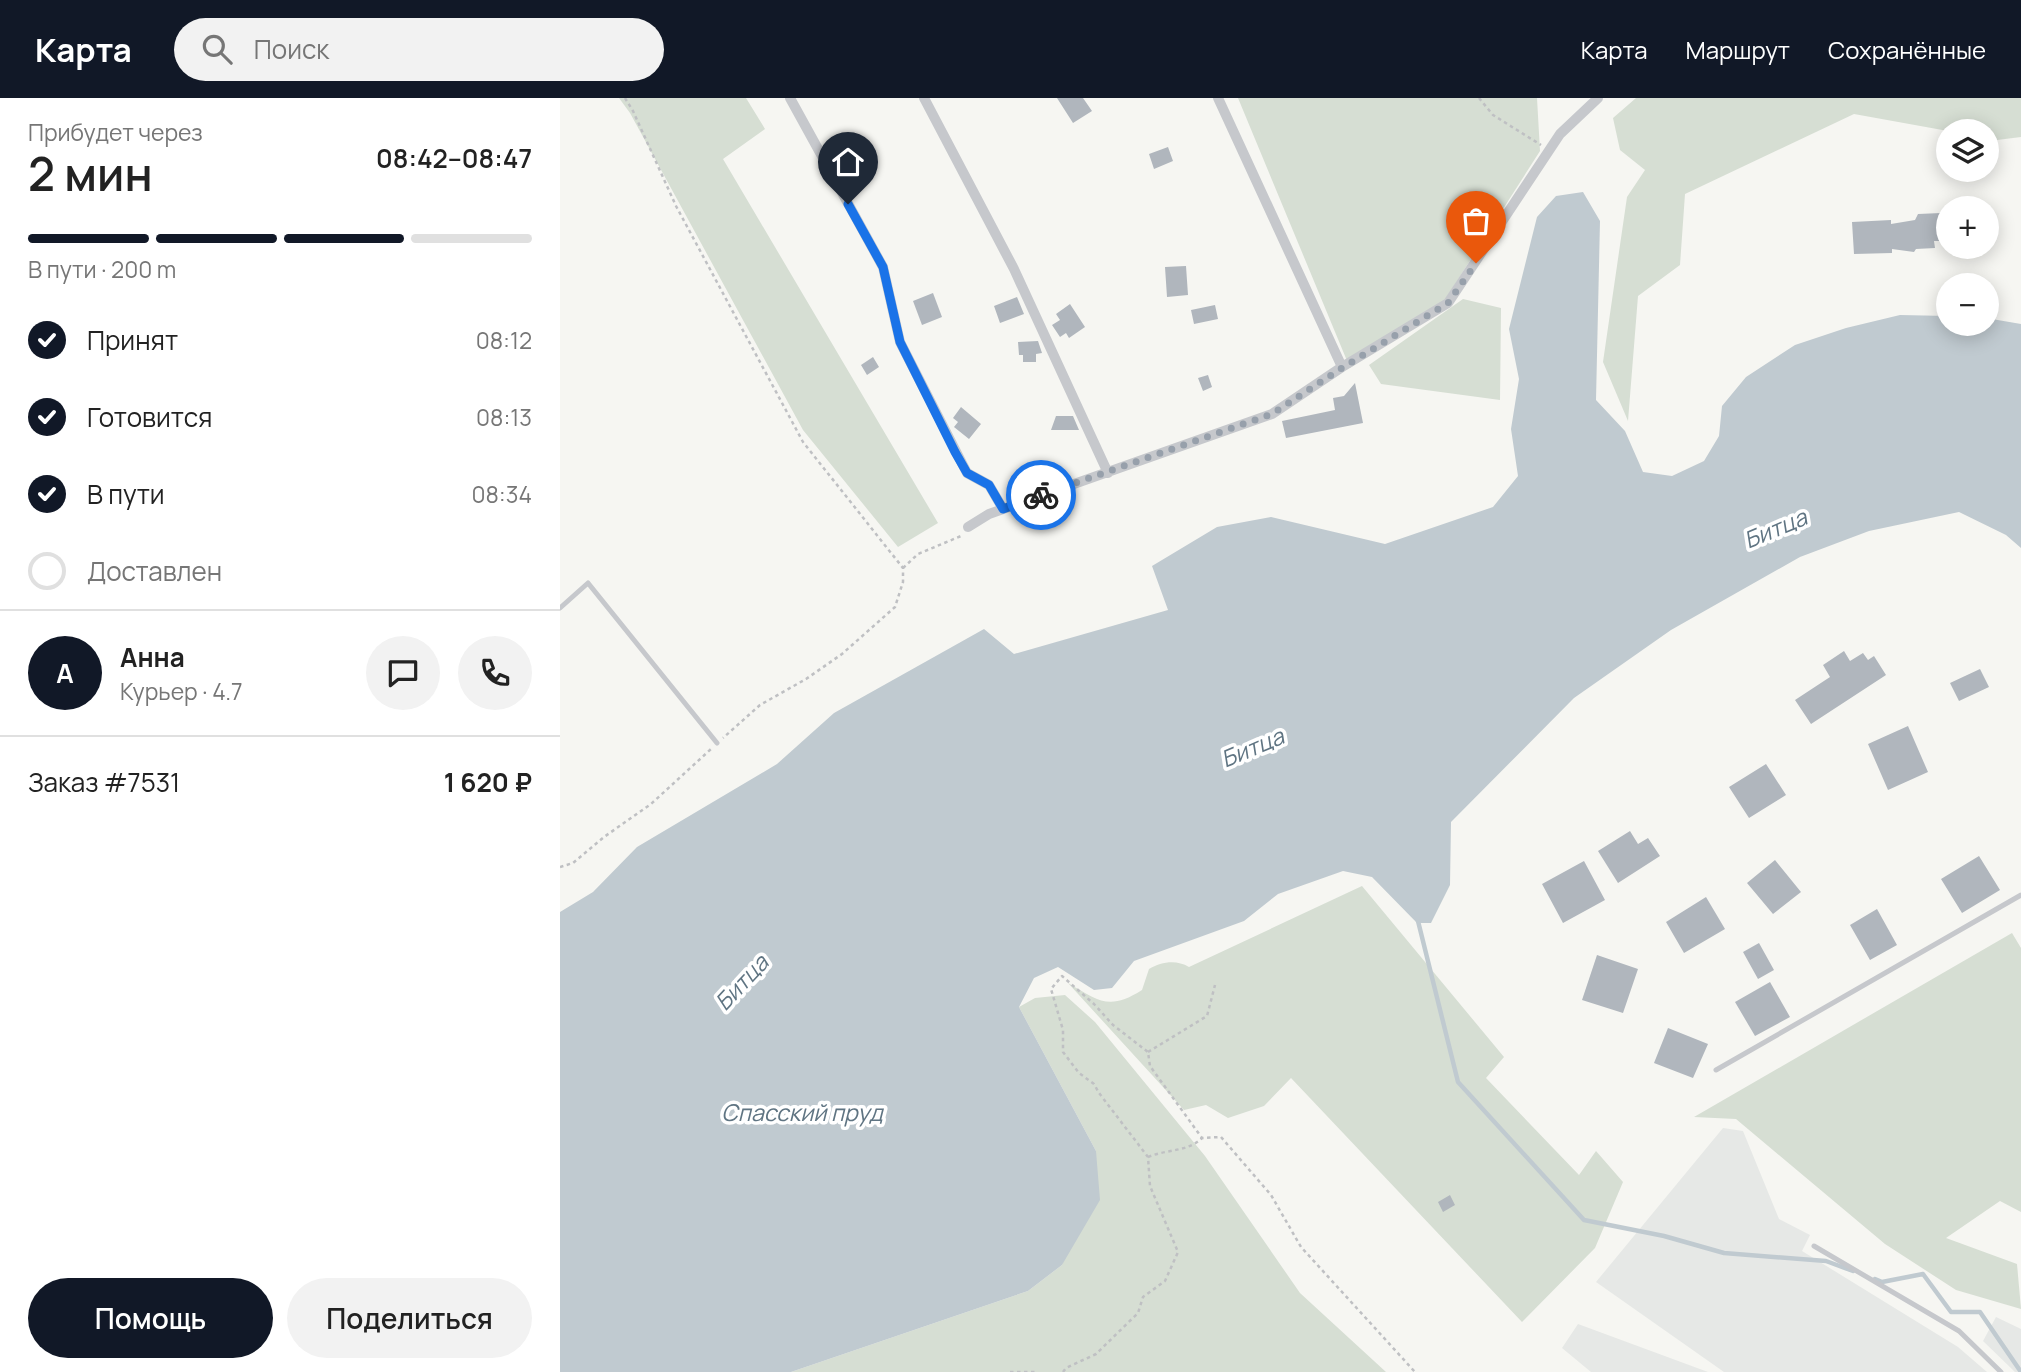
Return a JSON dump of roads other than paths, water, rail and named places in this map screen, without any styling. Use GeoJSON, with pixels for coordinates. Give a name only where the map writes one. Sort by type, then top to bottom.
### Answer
{"type":"FeatureCollection","features":[{"type":"Feature","properties":{"kind":"street"},"geometry":{"type":"LineString","coordinates":[[790,98],[883,267],[900,342],[967,473],[989,485],[1003,509]]}},
{"type":"Feature","properties":{"kind":"street"},"geometry":{"type":"LineString","coordinates":[[925,98],[1014,269],[1108,473]]}},
{"type":"Feature","properties":{"kind":"street"},"geometry":{"type":"LineString","coordinates":[[1218,98],[1342,368]]}},
{"type":"Feature","properties":{"kind":"street"},"geometry":{"type":"LineString","coordinates":[[964,532],[989,514],[1272,414],[1448,303],[1560,134],[1598,98]]}},
{"type":"Feature","properties":{"kind":"lane"},"geometry":{"type":"LineString","coordinates":[[560,608],[588,583],[717,744]]}},
{"type":"Feature","properties":{"kind":"lane"},"geometry":{"type":"LineString","coordinates":[[1716,1070],[2021,895]]}},
{"type":"Feature","properties":{"kind":"lane"},"geometry":{"type":"LineString","coordinates":[[1814,1246],[1959,1331],[2001,1372]]}},
{"type":"Feature","properties":{"kind":"water","name":"Спасский пруд"},"geometry":{"type":"Polygon","coordinates":[[[1583,192],[1600,221],[1596,400],[1625,431],[1643,472],[1672,476],[1704,461],[1719,436],[1722,406],[1746,377],[1795,345],[1846,328],[1900,315],[1936,316],[1936,336],[1999,336],[1999,320],[2021,324],[2021,548],[2006,535],[1959,512],[1869,531],[1800,557],[1671,630],[1574,698],[1451,822],[1450,885],[1431,923],[1417,923],[1372,877],[1343,871],[1278,894],[1244,921],[1134,961],[1112,988],[1094,990],[1058,967],[1034,978],[1019,1007],[1096,1151],[1100,1200],[1062,1265],[1028,1291],[791,1372],[560,1372],[560,912],[593,892],[637,847],[777,764],[834,713],[984,629],[1014,654],[1168,610],[1152,566],[1217,527],[1271,517],[1385,544],[1493,507],[1518,476],[1511,429],[1519,379],[1509,329],[1537,217],[1556,196],[1583,192]]]}},
{"type":"Feature","properties":{"kind":"waterway"},"geometry":{"type":"LineString","coordinates":[[1417,917],[1458,1082],[1584,1220],[1664,1236],[1724,1253],[1826,1261],[1853,1271]]}},
{"type":"Feature","properties":{"kind":"waterway"},"geometry":{"type":"LineString","coordinates":[[1875,1279],[1882,1282],[1923,1274],[1951,1312],[1980,1312],[2021,1372]]}},
{"type":"Feature","properties":{"kind":"water label","name":"Битца"},"geometry":{"type":"Point","coordinates":[1775,528]}},
{"type":"Feature","properties":{"kind":"water label","name":"Битца"},"geometry":{"type":"Point","coordinates":[1252,747]}},
{"type":"Feature","properties":{"kind":"water label","name":"Битца"},"geometry":{"type":"Point","coordinates":[741,982]}}]}
